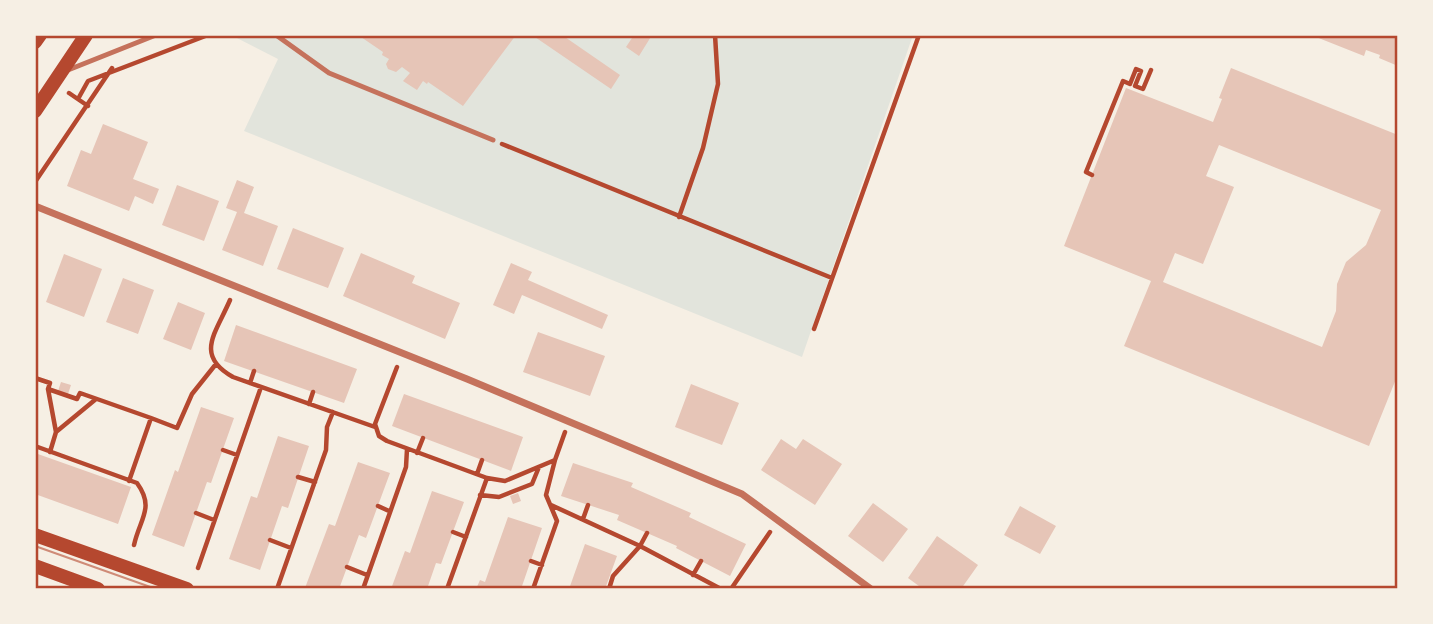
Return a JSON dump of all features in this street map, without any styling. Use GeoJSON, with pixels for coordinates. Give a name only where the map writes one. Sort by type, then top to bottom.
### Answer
{"type":"FeatureCollection","features":[{"type":"Feature","properties":{"kind":"main road"},"geometry":{"type":"LineString","coordinates":[[35,42],[40,35]]}},
{"type":"Feature","properties":{"kind":"main road"},"geometry":{"type":"LineString","coordinates":[[35,111],[86,35]]}},
{"type":"Feature","properties":{"kind":"main road"},"geometry":{"type":"LineString","coordinates":[[35,535],[187,589]]}},
{"type":"Feature","properties":{"kind":"main road"},"geometry":{"type":"LineString","coordinates":[[35,566],[98,589]]}},
{"type":"Feature","properties":{"kind":"street"},"geometry":{"type":"LineString","coordinates":[[35,206],[403,353],[742,494],[871,589]]}},
{"type":"Feature","properties":{"kind":"lane"},"geometry":{"type":"LineString","coordinates":[[61,73],[156,35]]}},
{"type":"Feature","properties":{"kind":"lane"},"geometry":{"type":"LineString","coordinates":[[276,35],[329,73],[493,140]]}},
{"type":"Feature","properties":{"kind":"path"},"geometry":{"type":"LineString","coordinates":[[78,99],[88,81],[208,35]]}},
{"type":"Feature","properties":{"kind":"path"},"geometry":{"type":"LineString","coordinates":[[679,217],[703,148],[718,84],[715,35]]}},
{"type":"Feature","properties":{"kind":"path"},"geometry":{"type":"LineString","coordinates":[[814,329],[919,35]]}},
{"type":"Feature","properties":{"kind":"path"},"geometry":{"type":"LineString","coordinates":[[35,182],[114,65]]}},
{"type":"Feature","properties":{"kind":"path"},"geometry":{"type":"LineString","coordinates":[[1092,174],[1086,172],[1123,81],[1130,84],[1136,69],[1141,71],[1135,86],[1143,89],[1151,71]]}},
{"type":"Feature","properties":{"kind":"path"},"geometry":{"type":"LineString","coordinates":[[493,140],[832,278]]}},
{"type":"Feature","properties":{"kind":"path"},"geometry":{"type":"LineString","coordinates":[[236,286],[211,345],[211,358],[219,369],[233,377],[376,428]]}},
{"type":"Feature","properties":{"kind":"path"},"geometry":{"type":"LineString","coordinates":[[403,353],[375,424],[379,436],[487,478],[505,481],[555,460]]}},
{"type":"Feature","properties":{"kind":"path"},"geometry":{"type":"LineString","coordinates":[[48,389],[77,399],[80,393],[177,428],[192,394],[216,364]]}},
{"type":"Feature","properties":{"kind":"path"},"geometry":{"type":"LineString","coordinates":[[250,383],[254,371]]}},
{"type":"Feature","properties":{"kind":"path"},"geometry":{"type":"LineString","coordinates":[[35,378],[50,383],[48,389],[56,432],[50,452]]}},
{"type":"Feature","properties":{"kind":"path"},"geometry":{"type":"LineString","coordinates":[[198,568],[261,387]]}},
{"type":"Feature","properties":{"kind":"path"},"geometry":{"type":"LineString","coordinates":[[310,404],[313,393]]}},
{"type":"Feature","properties":{"kind":"path"},"geometry":{"type":"LineString","coordinates":[[56,432],[97,399]]}},
{"type":"Feature","properties":{"kind":"path"},"geometry":{"type":"LineString","coordinates":[[277,589],[326,450],[327,427],[332,412]]}},
{"type":"Feature","properties":{"kind":"path"},"geometry":{"type":"LineString","coordinates":[[129,481],[151,418]]}},
{"type":"Feature","properties":{"kind":"path"},"geometry":{"type":"LineString","coordinates":[[533,589],[557,521],[546,495],[569,422]]}},
{"type":"Feature","properties":{"kind":"path"},"geometry":{"type":"LineString","coordinates":[[418,453],[423,438]]}},
{"type":"Feature","properties":{"kind":"path"},"geometry":{"type":"LineString","coordinates":[[35,446],[137,483],[146,496],[146,506],[134,545]]}},
{"type":"Feature","properties":{"kind":"path"},"geometry":{"type":"LineString","coordinates":[[363,589],[406,467],[407,449]]}},
{"type":"Feature","properties":{"kind":"path"},"geometry":{"type":"LineString","coordinates":[[223,450],[237,455]]}},
{"type":"Feature","properties":{"kind":"path"},"geometry":{"type":"LineString","coordinates":[[477,474],[482,460]]}},
{"type":"Feature","properties":{"kind":"path"},"geometry":{"type":"LineString","coordinates":[[480,495],[499,497],[532,484],[539,467]]}},
{"type":"Feature","properties":{"kind":"path"},"geometry":{"type":"LineString","coordinates":[[298,477],[315,482]]}},
{"type":"Feature","properties":{"kind":"path"},"geometry":{"type":"LineString","coordinates":[[447,589],[487,478]]}},
{"type":"Feature","properties":{"kind":"path"},"geometry":{"type":"LineString","coordinates":[[550,505],[640,546],[721,589]]}},
{"type":"Feature","properties":{"kind":"path"},"geometry":{"type":"LineString","coordinates":[[583,519],[588,505]]}},
{"type":"Feature","properties":{"kind":"path"},"geometry":{"type":"LineString","coordinates":[[378,506],[389,511]]}},
{"type":"Feature","properties":{"kind":"path"},"geometry":{"type":"LineString","coordinates":[[196,513],[214,520]]}},
{"type":"Feature","properties":{"kind":"path"},"geometry":{"type":"LineString","coordinates":[[731,589],[777,520]]}},
{"type":"Feature","properties":{"kind":"path"},"geometry":{"type":"LineString","coordinates":[[453,532],[466,537]]}},
{"type":"Feature","properties":{"kind":"path"},"geometry":{"type":"LineString","coordinates":[[609,589],[613,576],[640,546],[646,533]]}},
{"type":"Feature","properties":{"kind":"path"},"geometry":{"type":"LineString","coordinates":[[270,540],[291,548]]}},
{"type":"Feature","properties":{"kind":"path"},"geometry":{"type":"LineString","coordinates":[[531,561],[541,565]]}},
{"type":"Feature","properties":{"kind":"path"},"geometry":{"type":"LineString","coordinates":[[694,575],[701,561]]}},
{"type":"Feature","properties":{"kind":"path"},"geometry":{"type":"LineString","coordinates":[[347,567],[367,575]]}},
{"type":"Feature","properties":{"kind":"shaded area"},"geometry":{"type":"Polygon","coordinates":[[[231,35],[913,35],[802,357],[244,131],[278,59],[231,35]]]}},
{"type":"Feature","properties":{"kind":"building"},"geometry":{"type":"Polygon","coordinates":[[[358,35],[516,35],[463,106],[428,82],[427,84],[423,81],[417,90],[403,81],[410,73],[402,67],[396,72],[388,69],[386,64],[389,59],[382,55],[383,52],[358,35]]]}},
{"type":"Feature","properties":{"kind":"building"},"geometry":{"type":"Polygon","coordinates":[[[532,35],[562,35],[620,75],[611,89],[532,35]]]}},
{"type":"Feature","properties":{"kind":"building"},"geometry":{"type":"Polygon","coordinates":[[[634,35],[652,35],[639,56],[626,47],[634,35]]]}},
{"type":"Feature","properties":{"kind":"building"},"geometry":{"type":"Polygon","coordinates":[[[1311,35],[1398,35],[1398,66],[1366,50],[1364,56],[1311,35]]]}},
{"type":"Feature","properties":{"kind":"building"},"geometry":{"type":"Polygon","coordinates":[[[1231,68],[1398,135],[1398,374],[1369,446],[1124,346],[1151,281],[1064,246],[1126,88],[1213,122],[1222,99],[1219,98],[1231,68]],[[1219,145],[1206,176],[1234,187],[1203,264],[1175,253],[1163,282],[1322,347],[1336,311],[1337,284],[1346,262],[1366,245],[1381,210],[1219,145]]]}},
{"type":"Feature","properties":{"kind":"building"},"geometry":{"type":"Polygon","coordinates":[[[103,124],[148,142],[133,179],[159,189],[153,204],[135,196],[129,211],[67,186],[81,150],[91,154],[103,124]]]}},
{"type":"Feature","properties":{"kind":"building"},"geometry":{"type":"Polygon","coordinates":[[[237,180],[254,187],[244,213],[278,226],[263,266],[222,250],[237,212],[226,208],[237,180]]]}},
{"type":"Feature","properties":{"kind":"building"},"geometry":{"type":"Polygon","coordinates":[[[177,185],[219,201],[204,241],[162,225],[177,185]]]}},
{"type":"Feature","properties":{"kind":"building"},"geometry":{"type":"Polygon","coordinates":[[[293,228],[344,248],[328,288],[277,269],[293,228]]]}},
{"type":"Feature","properties":{"kind":"building"},"geometry":{"type":"Polygon","coordinates":[[[361,253],[415,276],[412,283],[460,303],[445,339],[343,296],[361,253]]]}},
{"type":"Feature","properties":{"kind":"building"},"geometry":{"type":"Polygon","coordinates":[[[64,254],[102,269],[84,317],[46,302],[64,254]]]}},
{"type":"Feature","properties":{"kind":"building"},"geometry":{"type":"Polygon","coordinates":[[[511,263],[532,272],[528,280],[608,315],[602,329],[522,295],[514,314],[493,305],[511,263]]]}},
{"type":"Feature","properties":{"kind":"building"},"geometry":{"type":"Polygon","coordinates":[[[123,278],[154,290],[138,334],[106,322],[123,278]]]}},
{"type":"Feature","properties":{"kind":"building"},"geometry":{"type":"Polygon","coordinates":[[[178,302],[205,313],[191,350],[163,339],[178,302]]]}},
{"type":"Feature","properties":{"kind":"building"},"geometry":{"type":"Polygon","coordinates":[[[236,325],[357,369],[344,403],[224,361],[236,325]]]}},
{"type":"Feature","properties":{"kind":"building"},"geometry":{"type":"Polygon","coordinates":[[[538,332],[605,356],[590,396],[523,372],[538,332]]]}},
{"type":"Feature","properties":{"kind":"building"},"geometry":{"type":"Polygon","coordinates":[[[61,382],[71,385],[68,394],[58,391],[61,382]]]}},
{"type":"Feature","properties":{"kind":"building"},"geometry":{"type":"Polygon","coordinates":[[[691,384],[739,403],[722,445],[675,427],[691,384]]]}},
{"type":"Feature","properties":{"kind":"building"},"geometry":{"type":"Polygon","coordinates":[[[404,394],[523,437],[511,471],[392,426],[404,394]]]}},
{"type":"Feature","properties":{"kind":"building"},"geometry":{"type":"Polygon","coordinates":[[[201,407],[234,418],[184,547],[152,535],[201,407]]]}},
{"type":"Feature","properties":{"kind":"building"},"geometry":{"type":"Polygon","coordinates":[[[278,436],[309,446],[288,508],[282,506],[260,570],[229,559],[251,496],[257,498],[278,436]]]}},
{"type":"Feature","properties":{"kind":"building"},"geometry":{"type":"Polygon","coordinates":[[[781,439],[796,449],[803,439],[842,464],[815,505],[761,470],[781,439]]]}},
{"type":"Feature","properties":{"kind":"building"},"geometry":{"type":"Polygon","coordinates":[[[35,453],[131,487],[118,524],[35,494],[35,453]]]}},
{"type":"Feature","properties":{"kind":"building"},"geometry":{"type":"Polygon","coordinates":[[[358,462],[390,473],[366,538],[359,535],[339,589],[305,588],[329,524],[335,526],[358,462]]]}},
{"type":"Feature","properties":{"kind":"building"},"geometry":{"type":"Polygon","coordinates":[[[573,463],[633,483],[631,487],[691,513],[689,517],[746,544],[730,576],[676,548],[677,546],[617,520],[619,515],[561,496],[573,463]]]}},
{"type":"Feature","properties":{"kind":"building"},"geometry":{"type":"Polygon","coordinates":[[[432,491],[464,502],[441,564],[436,563],[427,589],[391,589],[405,551],[410,553],[432,491]]]}},
{"type":"Feature","properties":{"kind":"building"},"geometry":{"type":"Polygon","coordinates":[[[518,493],[521,501],[513,504],[510,496],[518,493]]]}},
{"type":"Feature","properties":{"kind":"building"},"geometry":{"type":"Polygon","coordinates":[[[873,503],[908,529],[883,562],[848,536],[873,503]]]}},
{"type":"Feature","properties":{"kind":"building"},"geometry":{"type":"Polygon","coordinates":[[[1020,506],[1056,526],[1040,554],[1004,535],[1020,506]]]}},
{"type":"Feature","properties":{"kind":"building"},"geometry":{"type":"Polygon","coordinates":[[[508,517],[542,528],[521,589],[476,589],[480,580],[485,582],[508,517]]]}},
{"type":"Feature","properties":{"kind":"building"},"geometry":{"type":"Polygon","coordinates":[[[937,536],[978,565],[961,589],[923,589],[908,578],[937,536]]]}},
{"type":"Feature","properties":{"kind":"building"},"geometry":{"type":"Polygon","coordinates":[[[585,544],[617,556],[605,589],[569,589],[585,544]]]}},
{"type":"Feature","properties":{"kind":"tram line"},"geometry":{"type":"LineString","coordinates":[[35,546],[156,589]]}}]}
